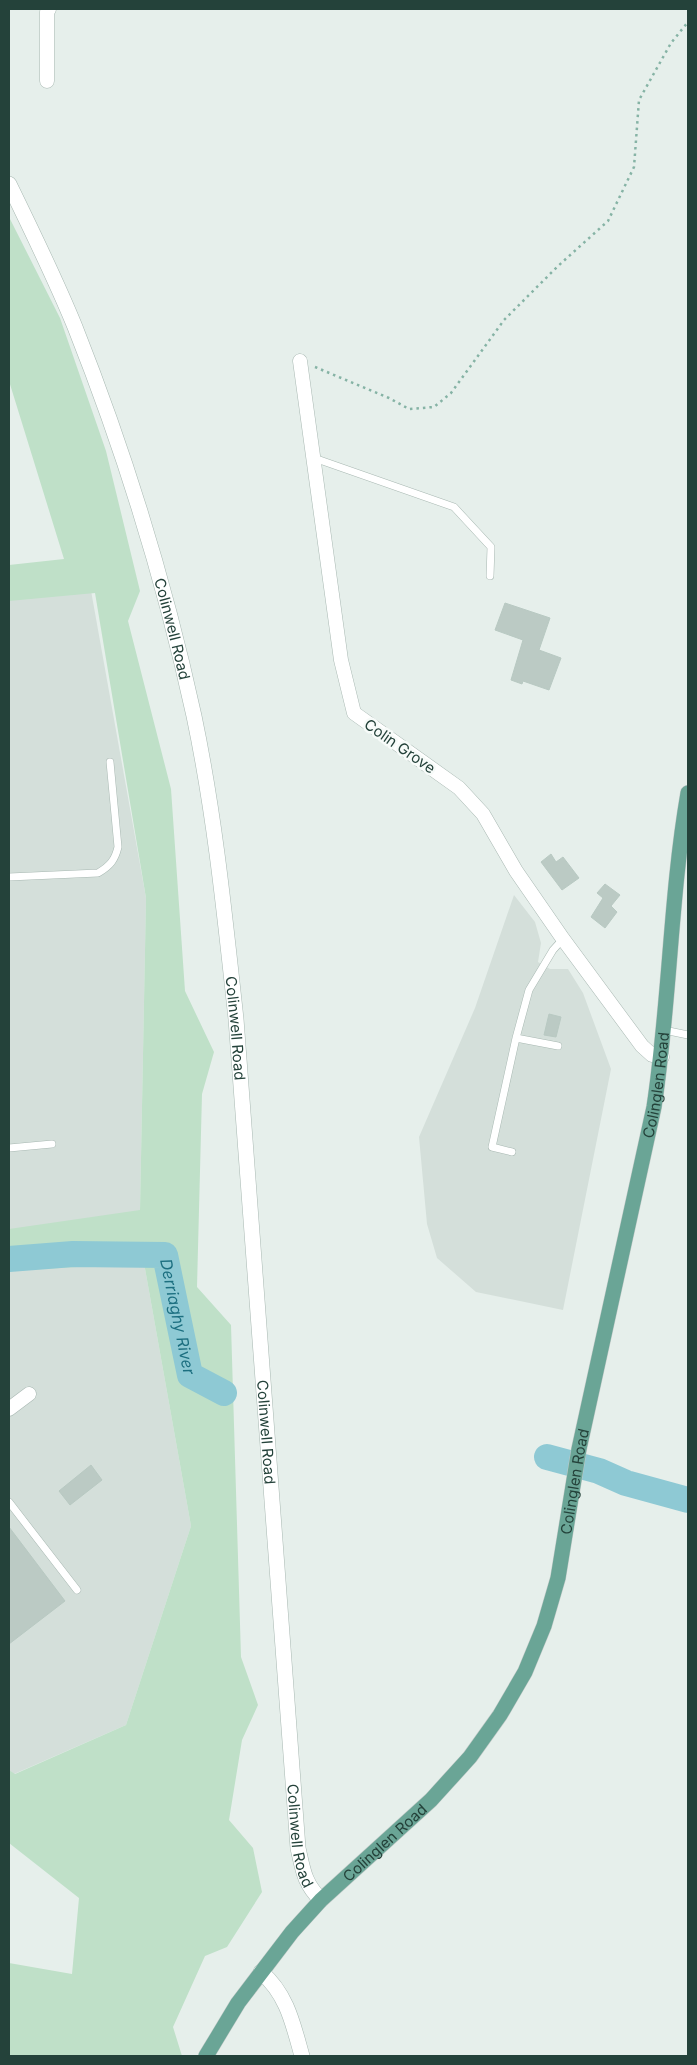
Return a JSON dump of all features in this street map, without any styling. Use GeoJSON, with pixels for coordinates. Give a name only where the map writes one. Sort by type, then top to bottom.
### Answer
{"type":"FeatureCollection","features":[{"type":"Feature","properties":{"kind":"main road","name":"Colinglen Road"},"geometry":{"type":"LineString","coordinates":[[206,2056],[238,2003],[292,1932],[321,1900],[431,1800],[470,1757],[500,1715],[525,1672],[544,1626],[558,1578],[579,1449],[644,1157],[662,1057],[676,887],[688,793]]}},
{"type":"Feature","properties":{"kind":"street"},"geometry":{"type":"LineString","coordinates":[[47,81],[47,12],[49,9]]}},
{"type":"Feature","properties":{"kind":"street","name":"Colinwell Road"},"geometry":{"type":"LineString","coordinates":[[9,184],[45,259],[74,326],[112,428],[152,550],[194,717],[224,903],[236,1019],[298,1848],[304,1878],[321,1900]]}},
{"type":"Feature","properties":{"kind":"street","name":"Colin Grove"},"geometry":{"type":"LineString","coordinates":[[300,361],[342,660],[354,713],[459,788],[483,814],[516,871],[563,939],[642,1046],[652,1056],[662,1057]]}},
{"type":"Feature","properties":{"kind":"street"},"geometry":{"type":"LineString","coordinates":[[9,1410],[28,1394]]}},
{"type":"Feature","properties":{"kind":"street"},"geometry":{"type":"LineString","coordinates":[[261,1972],[275,1985],[287,2006],[302,2056]]}},
{"type":"Feature","properties":{"kind":"lane"},"geometry":{"type":"LineString","coordinates":[[314,458],[454,507],[491,547],[490,576]]}},
{"type":"Feature","properties":{"kind":"lane"},"geometry":{"type":"LineString","coordinates":[[9,877],[98,872],[109,866],[115,858],[118,848],[110,762]]}},
{"type":"Feature","properties":{"kind":"lane"},"geometry":{"type":"LineString","coordinates":[[512,1152],[492,1147],[516,1038],[529,990],[553,950],[563,939]]}},
{"type":"Feature","properties":{"kind":"lane"},"geometry":{"type":"LineString","coordinates":[[664,1030],[688,1035]]}},
{"type":"Feature","properties":{"kind":"lane"},"geometry":{"type":"LineString","coordinates":[[516,1038],[558,1046]]}},
{"type":"Feature","properties":{"kind":"lane"},"geometry":{"type":"LineString","coordinates":[[9,1148],[52,1144]]}},
{"type":"Feature","properties":{"kind":"lane"},"geometry":{"type":"LineString","coordinates":[[9,1502],[78,1590]]}},
{"type":"Feature","properties":{"kind":"path"},"geometry":{"type":"LineString","coordinates":[[300,361],[389,398],[409,409],[434,407],[451,393],[504,320],[558,266],[608,221],[634,167],[639,100],[671,43],[688,22]]}},
{"type":"Feature","properties":{"kind":"shaded area"},"geometry":{"type":"Polygon","coordinates":[[[90,585],[146,898],[140,1210],[144,1263],[191,1526],[126,1725],[14,1774],[9,1770],[9,592],[90,585]]]}},
{"type":"Feature","properties":{"kind":"shaded area"},"geometry":{"type":"Polygon","coordinates":[[[514,895],[535,922],[541,943],[538,962],[550,969],[568,969],[583,993],[611,1069],[563,1310],[476,1292],[437,1258],[427,1224],[419,1137],[475,1008],[514,895]]]}},
{"type":"Feature","properties":{"kind":"green space"},"geometry":{"type":"Polygon","coordinates":[[[9,217],[60,318],[106,451],[140,591],[128,621],[171,789],[185,991],[214,1052],[202,1094],[197,1287],[231,1325],[241,1657],[258,1705],[242,1740],[229,1820],[253,1848],[262,1892],[227,1947],[205,1956],[173,2027],[182,2056],[9,2056],[9,1963],[72,1974],[79,1898],[9,1843],[9,1770],[15,1774],[126,1725],[191,1526],[144,1263],[9,1271],[9,1229],[140,1210],[146,898],[95,593],[9,601],[9,565],[64,559],[9,381],[9,217]]]}},
{"type":"Feature","properties":{"kind":"building"},"geometry":{"type":"Polygon","coordinates":[[[505,603],[550,618],[539,650],[561,658],[549,690],[523,681],[522,684],[511,680],[523,640],[495,630],[505,603]]]}},
{"type":"Feature","properties":{"kind":"building"},"geometry":{"type":"Polygon","coordinates":[[[551,854],[556,862],[563,857],[579,878],[562,890],[541,862],[551,854]]]}},
{"type":"Feature","properties":{"kind":"building"},"geometry":{"type":"Polygon","coordinates":[[[605,884],[620,895],[611,906],[617,912],[605,928],[591,917],[603,898],[597,893],[605,884]]]}},
{"type":"Feature","properties":{"kind":"building"},"geometry":{"type":"Polygon","coordinates":[[[549,1014],[561,1017],[556,1037],[544,1035],[549,1014]]]}},
{"type":"Feature","properties":{"kind":"building"},"geometry":{"type":"Polygon","coordinates":[[[91,1465],[102,1480],[70,1505],[59,1491],[91,1465]]]}},
{"type":"Feature","properties":{"kind":"building"},"geometry":{"type":"Polygon","coordinates":[[[9,1527],[65,1601],[9,1644],[9,1527]]]}},
{"type":"Feature","properties":{"kind":"waterway","name":"Derriaghy River"},"geometry":{"type":"LineString","coordinates":[[9,1259],[73,1254],[165,1255],[190,1375],[224,1393]]}},
{"type":"Feature","properties":{"kind":"waterway","name":"Derriaghy River"},"geometry":{"type":"LineString","coordinates":[[547,1457],[599,1471],[626,1483],[688,1500]]}}]}
